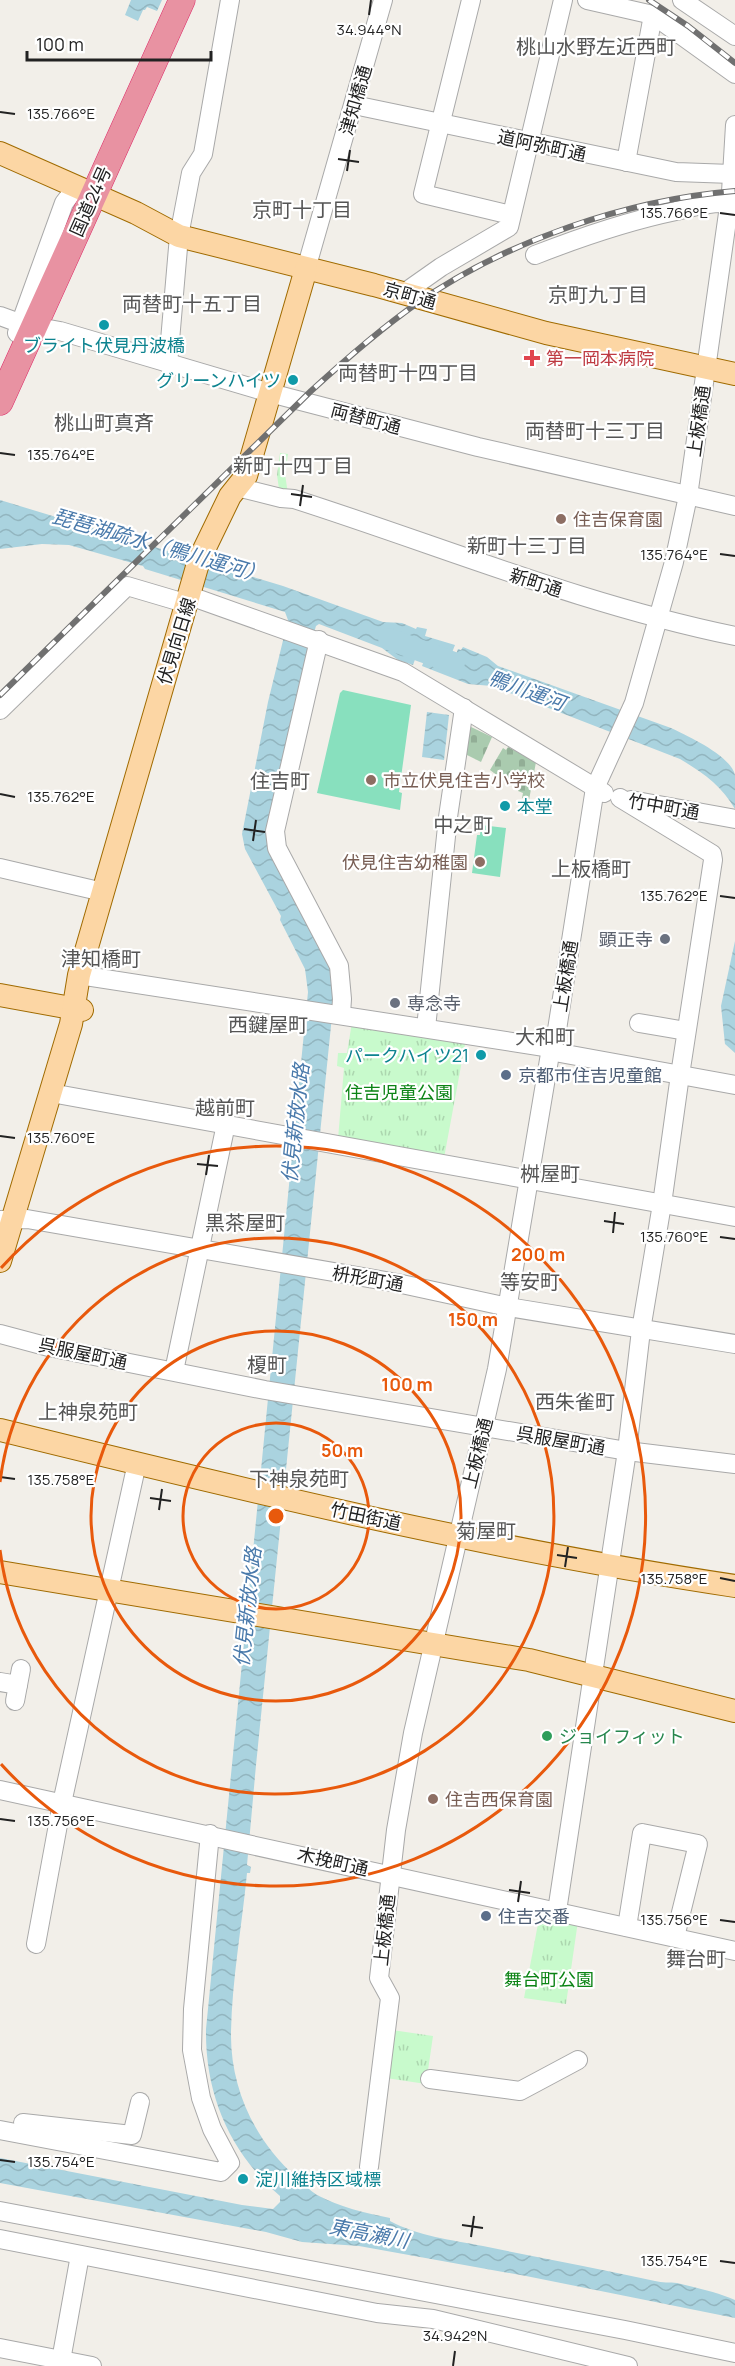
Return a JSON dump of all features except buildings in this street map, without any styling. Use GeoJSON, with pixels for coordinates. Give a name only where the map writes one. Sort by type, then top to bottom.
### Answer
{"type":"FeatureCollection","features":[{"type":"Feature","properties":{"kind":"highway","name":"国道24号"},"geometry":{"type":"LineString","coordinates":[[0,402],[28,324],[85,190],[182,0]]}},
{"type":"Feature","properties":{"kind":"main road","name":"京町通"},"geometry":{"type":"LineString","coordinates":[[0,153],[136,213],[179,236],[404,293],[546,333],[735,374]]}},
{"type":"Feature","properties":{"kind":"main road","name":"伏見向日線"},"geometry":{"type":"LineString","coordinates":[[0,1261],[6,1220],[51,1093],[75,1014],[103,892],[199,560],[216,521],[246,476],[306,269]]}},
{"type":"Feature","properties":{"kind":"main road"},"geometry":{"type":"LineString","coordinates":[[0,994],[75,1014]]}},
{"type":"Feature","properties":{"kind":"main road","name":"竹田街道"},"geometry":{"type":"LineString","coordinates":[[0,1430],[255,1492],[457,1536],[609,1566],[735,1586]]}},
{"type":"Feature","properties":{"kind":"main road"},"geometry":{"type":"LineString","coordinates":[[0,1572],[529,1660],[735,1711]]}},
{"type":"Feature","properties":{"kind":"street"},"geometry":{"type":"LineString","coordinates":[[168,364],[179,236],[191,173],[203,154],[230,0]]}},
{"type":"Feature","properties":{"kind":"street","name":"津知橋通"},"geometry":{"type":"LineString","coordinates":[[306,269],[383,0]]}},
{"type":"Feature","properties":{"kind":"street"},"geometry":{"type":"LineString","coordinates":[[471,0],[423,194],[511,215]]}},
{"type":"Feature","properties":{"kind":"street"},"geometry":{"type":"LineString","coordinates":[[404,293],[441,267],[509,227],[563,0]]}},
{"type":"Feature","properties":{"kind":"street"},"geometry":{"type":"LineString","coordinates":[[587,0],[653,15],[735,74]]}},
{"type":"Feature","properties":{"kind":"street"},"geometry":{"type":"LineString","coordinates":[[682,0],[735,36]]}},
{"type":"Feature","properties":{"kind":"street"},"geometry":{"type":"LineString","coordinates":[[626,162],[653,15]]}},
{"type":"Feature","properties":{"kind":"street","name":"道阿弥町通"},"geometry":{"type":"LineString","coordinates":[[354,105],[676,172],[732,174]]}},
{"type":"Feature","properties":{"kind":"street","name":"上板橋通"},"geometry":{"type":"LineString","coordinates":[[369,2167],[390,1998],[380,1978],[390,1874],[413,1733],[508,1307],[551,1048],[556,1036],[595,788],[630,710],[659,620],[688,496],[705,368],[732,204],[735,125]]}},
{"type":"Feature","properties":{"kind":"street"},"geometry":{"type":"LineString","coordinates":[[535,255],[583,236],[648,217],[712,203],[732,204]]}},
{"type":"Feature","properties":{"kind":"street","name":"両替町通"},"geometry":{"type":"LineString","coordinates":[[0,316],[60,331],[270,393],[487,449],[735,506]]}},
{"type":"Feature","properties":{"kind":"street"},"geometry":{"type":"LineString","coordinates":[[0,373],[28,324]]}},
{"type":"Feature","properties":{"kind":"street","name":"新町通"},"geometry":{"type":"LineString","coordinates":[[237,487],[305,502],[398,533],[497,570],[659,620],[735,636]]}},
{"type":"Feature","properties":{"kind":"street","name":"竹中町通"},"geometry":{"type":"LineString","coordinates":[[0,710],[127,586],[190,596],[403,672],[603,793],[735,819]]}},
{"type":"Feature","properties":{"kind":"street"},"geometry":{"type":"LineString","coordinates":[[317,640],[275,831],[277,848],[339,966],[342,999],[339,1014]]}},
{"type":"Feature","properties":{"kind":"street"},"geometry":{"type":"LineString","coordinates":[[426,1028],[448,817],[464,708]]}},
{"type":"Feature","properties":{"kind":"street"},"geometry":{"type":"LineString","coordinates":[[556,1911],[627,1451],[641,1330],[713,860],[712,854],[620,798]]}},
{"type":"Feature","properties":{"kind":"street"},"geometry":{"type":"LineString","coordinates":[[0,868],[103,892]]}},
{"type":"Feature","properties":{"kind":"street"},"geometry":{"type":"LineString","coordinates":[[85,976],[551,1048],[560,1053],[735,1085]]}},
{"type":"Feature","properties":{"kind":"street"},"geometry":{"type":"LineString","coordinates":[[639,1023],[686,1031]]}},
{"type":"Feature","properties":{"kind":"street"},"geometry":{"type":"LineString","coordinates":[[51,1093],[735,1217]]}},
{"type":"Feature","properties":{"kind":"street"},"geometry":{"type":"LineString","coordinates":[[174,1371],[226,1124]]}},
{"type":"Feature","properties":{"kind":"street","name":"枡形町通"},"geometry":{"type":"LineString","coordinates":[[6,1220],[27,1218],[397,1283],[508,1307],[735,1344]]}},
{"type":"Feature","properties":{"kind":"street","name":"呉服屋町通"},"geometry":{"type":"LineString","coordinates":[[0,1334],[49,1347],[265,1390],[627,1451],[735,1464]]}},
{"type":"Feature","properties":{"kind":"street"},"geometry":{"type":"LineString","coordinates":[[36,1944],[62,1803],[137,1463]]}},
{"type":"Feature","properties":{"kind":"street"},"geometry":{"type":"LineString","coordinates":[[0,1682],[18,1685]]}},
{"type":"Feature","properties":{"kind":"street","name":"木挽町通"},"geometry":{"type":"LineString","coordinates":[[0,1790],[735,1951]]}},
{"type":"Feature","properties":{"kind":"street"},"geometry":{"type":"LineString","coordinates":[[627,1927],[642,1833],[698,1844],[675,1937]]}},
{"type":"Feature","properties":{"kind":"street"},"geometry":{"type":"LineString","coordinates":[[0,2130],[221,2172],[230,2163],[212,2129],[201,2098],[192,2050],[193,2009],[212,1835]]}},
{"type":"Feature","properties":{"kind":"street"},"geometry":{"type":"LineString","coordinates":[[430,2079],[520,2091],[578,2060]]}},
{"type":"Feature","properties":{"kind":"street"},"geometry":{"type":"LineString","coordinates":[[0,2121],[132,2135],[140,2102]]}},
{"type":"Feature","properties":{"kind":"street"},"geometry":{"type":"LineString","coordinates":[[0,2211],[735,2353]]}},
{"type":"Feature","properties":{"kind":"street"},"geometry":{"type":"LineString","coordinates":[[0,2239],[376,2313],[433,2319],[606,2364],[628,2366]]}},
{"type":"Feature","properties":{"kind":"street"},"geometry":{"type":"LineString","coordinates":[[61,2363],[80,2255]]}},
{"type":"Feature","properties":{"kind":"street"},"geometry":{"type":"LineString","coordinates":[[0,2348],[61,2363],[92,2366]]}},
{"type":"Feature","properties":{"kind":"green space"},"geometry":{"type":"Polygon","coordinates":[[[280,453],[288,454],[285,474],[288,494],[279,489],[277,475],[280,453]]]}},
{"type":"Feature","properties":{"kind":"green space"},"geometry":{"type":"Polygon","coordinates":[[[343,690],[411,705],[399,792],[402,793],[400,810],[317,793],[340,693],[343,690]]]}},
{"type":"Feature","properties":{"kind":"green space"},"geometry":{"type":"Polygon","coordinates":[[[469,726],[492,737],[481,762],[461,752],[469,726]]]}},
{"type":"Feature","properties":{"kind":"green space"},"geometry":{"type":"Polygon","coordinates":[[[508,747],[536,762],[529,800],[522,798],[523,793],[518,791],[520,783],[498,776],[490,770],[503,748],[506,750],[508,747]]]}},
{"type":"Feature","properties":{"kind":"green space"},"geometry":{"type":"Polygon","coordinates":[[[481,825],[506,828],[500,877],[472,873],[477,835],[480,835],[481,825]]]}},
{"type":"Feature","properties":{"kind":"green space","name":"住吉児童公園"},"geometry":{"type":"Polygon","coordinates":[[[352,1022],[466,1039],[444,1158],[338,1139],[344,1068],[337,1066],[338,1053],[347,1053],[352,1022]]]}},
{"type":"Feature","properties":{"kind":"green space","name":"舞台町公園"},"geometry":{"type":"Polygon","coordinates":[[[540,1913],[578,1921],[566,2004],[524,1998],[540,1913]]]}},
{"type":"Feature","properties":{"kind":"green space"},"geometry":{"type":"Polygon","coordinates":[[[392,2030],[433,2036],[426,2084],[386,2078],[392,2030]]]}},
{"type":"Feature","properties":{"kind":"water"},"geometry":{"type":"Polygon","coordinates":[[[131,0],[162,0],[157,11],[147,7],[143,10],[138,21],[125,15],[131,0]]]}},
{"type":"Feature","properties":{"kind":"water","name":"東高瀬川"},"geometry":{"type":"Polygon","coordinates":[[[0,500],[283,586],[383,622],[402,623],[416,629],[417,627],[427,629],[425,636],[455,645],[451,655],[421,643],[413,665],[398,660],[382,648],[319,624],[316,626],[304,666],[269,831],[334,976],[333,1006],[256,1765],[247,1865],[251,1867],[250,1873],[247,1873],[233,1993],[232,2053],[240,2093],[257,2130],[268,2147],[281,2163],[317,2195],[353,2209],[390,2218],[390,2221],[401,2226],[435,2237],[714,2292],[735,2300],[735,2318],[526,2276],[359,2246],[302,2242],[266,2232],[0,2183],[0,2158],[242,2205],[273,2209],[280,2202],[280,2196],[247,2161],[224,2121],[210,2077],[206,2029],[308,992],[305,969],[280,920],[281,916],[245,849],[242,834],[268,702],[288,620],[285,612],[145,569],[143,566],[69,545],[42,544],[0,549],[0,500]]]}},
{"type":"Feature","properties":{"kind":"water"},"geometry":{"type":"Polygon","coordinates":[[[463,647],[487,657],[498,666],[671,728],[708,747],[732,768],[735,775],[735,809],[711,780],[680,759],[492,686],[468,684],[422,666],[428,650],[454,659],[458,649],[461,650],[463,647]]]}},
{"type":"Feature","properties":{"kind":"water"},"geometry":{"type":"Polygon","coordinates":[[[427,712],[449,715],[444,760],[422,757],[427,712]]]}},
{"type":"Feature","properties":{"kind":"water"},"geometry":{"type":"Polygon","coordinates":[[[735,941],[735,1053],[725,1044],[721,1006],[735,941]]]}},
{"type":"Feature","properties":{"kind":"waterway","name":"鴨川運河"},"geometry":{"type":"LineString","coordinates":[[389,639],[454,663]]}},
{"type":"Feature","properties":{"kind":"railway"},"geometry":{"type":"LineString","coordinates":[[649,0],[688,26],[735,63]]}},
{"type":"Feature","properties":{"kind":"railway"},"geometry":{"type":"LineString","coordinates":[[0,695],[311,391],[362,346],[416,304],[451,281],[488,261],[568,227],[652,204],[735,191]]}},
{"type":"Feature","properties":{"kind":"place","name":"ブライト伏見丹波橋"},"geometry":{"type":"Point","coordinates":[104,325]}},
{"type":"Feature","properties":{"kind":"place","name":"第一岡本病院"},"geometry":{"type":"Point","coordinates":[532,358]}},
{"type":"Feature","properties":{"kind":"place","name":"グリーンハイツ"},"geometry":{"type":"Point","coordinates":[293,380]}},
{"type":"Feature","properties":{"kind":"place","name":"住吉保育園"},"geometry":{"type":"Point","coordinates":[561,519]}},
{"type":"Feature","properties":{"kind":"place","name":"市立伏見住吉小学校"},"geometry":{"type":"Point","coordinates":[371,780]}},
{"type":"Feature","properties":{"kind":"place","name":"本堂"},"geometry":{"type":"Point","coordinates":[505,806]}},
{"type":"Feature","properties":{"kind":"place","name":"伏見住吉幼稚園"},"geometry":{"type":"Point","coordinates":[480,862]}},
{"type":"Feature","properties":{"kind":"place","name":"顕正寺"},"geometry":{"type":"Point","coordinates":[665,939]}},
{"type":"Feature","properties":{"kind":"place","name":"専念寺"},"geometry":{"type":"Point","coordinates":[395,1003]}},
{"type":"Feature","properties":{"kind":"place","name":"パークハイツ21"},"geometry":{"type":"Point","coordinates":[481,1055]}},
{"type":"Feature","properties":{"kind":"place","name":"京都市住吉児童館"},"geometry":{"type":"Point","coordinates":[506,1075]}},
{"type":"Feature","properties":{"kind":"place","name":"ジョイフィット"},"geometry":{"type":"Point","coordinates":[547,1736]}},
{"type":"Feature","properties":{"kind":"place","name":"住吉西保育園"},"geometry":{"type":"Point","coordinates":[433,1799]}},
{"type":"Feature","properties":{"kind":"place","name":"住吉交番"},"geometry":{"type":"Point","coordinates":[486,1916]}},
{"type":"Feature","properties":{"kind":"place","name":"淀川維持区域標"},"geometry":{"type":"Point","coordinates":[243,2179]}},
{"type":"Feature","properties":{"kind":"district","name":"桃山水野左近西町"},"geometry":{"type":"Point","coordinates":[596,46]}},
{"type":"Feature","properties":{"kind":"district","name":"京町十丁目"},"geometry":{"type":"Point","coordinates":[302,209]}},
{"type":"Feature","properties":{"kind":"district","name":"京町九丁目"},"geometry":{"type":"Point","coordinates":[598,294]}},
{"type":"Feature","properties":{"kind":"district","name":"両替町十五丁目"},"geometry":{"type":"Point","coordinates":[192,303]}},
{"type":"Feature","properties":{"kind":"district","name":"両替町十四丁目"},"geometry":{"type":"Point","coordinates":[408,372]}},
{"type":"Feature","properties":{"kind":"district","name":"桃山町真斉"},"geometry":{"type":"Point","coordinates":[104,422]}},
{"type":"Feature","properties":{"kind":"district","name":"両替町十三丁目"},"geometry":{"type":"Point","coordinates":[595,430]}},
{"type":"Feature","properties":{"kind":"district","name":"新町十四丁目"},"geometry":{"type":"Point","coordinates":[293,465]}},
{"type":"Feature","properties":{"kind":"district","name":"新町十三丁目"},"geometry":{"type":"Point","coordinates":[527,545]}},
{"type":"Feature","properties":{"kind":"district","name":"住吉町"},"geometry":{"type":"Point","coordinates":[280,780]}},
{"type":"Feature","properties":{"kind":"district","name":"中之町"},"geometry":{"type":"Point","coordinates":[463,824]}},
{"type":"Feature","properties":{"kind":"district","name":"上板橋町"},"geometry":{"type":"Point","coordinates":[591,868]}},
{"type":"Feature","properties":{"kind":"district","name":"津知橋町"},"geometry":{"type":"Point","coordinates":[101,958]}},
{"type":"Feature","properties":{"kind":"district","name":"西鍵屋町"},"geometry":{"type":"Point","coordinates":[268,1024]}},
{"type":"Feature","properties":{"kind":"district","name":"大和町"},"geometry":{"type":"Point","coordinates":[545,1036]}},
{"type":"Feature","properties":{"kind":"district","name":"越前町"},"geometry":{"type":"Point","coordinates":[225,1107]}},
{"type":"Feature","properties":{"kind":"district","name":"桝屋町"},"geometry":{"type":"Point","coordinates":[550,1173]}},
{"type":"Feature","properties":{"kind":"district","name":"黒茶屋町"},"geometry":{"type":"Point","coordinates":[245,1222]}},
{"type":"Feature","properties":{"kind":"district","name":"等安町"},"geometry":{"type":"Point","coordinates":[530,1281]}},
{"type":"Feature","properties":{"kind":"district","name":"榎町"},"geometry":{"type":"Point","coordinates":[267,1364]}},
{"type":"Feature","properties":{"kind":"district","name":"西朱雀町"},"geometry":{"type":"Point","coordinates":[575,1401]}},
{"type":"Feature","properties":{"kind":"district","name":"上神泉苑町"},"geometry":{"type":"Point","coordinates":[88,1411]}},
{"type":"Feature","properties":{"kind":"district","name":"下神泉苑町"},"geometry":{"type":"Point","coordinates":[299,1478]}},
{"type":"Feature","properties":{"kind":"district","name":"菊屋町"},"geometry":{"type":"Point","coordinates":[486,1530]}},
{"type":"Feature","properties":{"kind":"district","name":"舞台町"},"geometry":{"type":"Point","coordinates":[696,1958]}},
{"type":"Feature","properties":{"kind":"water label","name":"琵琶湖疏水（鴨川運河）"},"geometry":{"type":"Point","coordinates":[159,545]}},
{"type":"Feature","properties":{"kind":"water label","name":"伏見新放水路"},"geometry":{"type":"Point","coordinates":[295,1123]}},
{"type":"Feature","properties":{"kind":"water label","name":"伏見新放水路"},"geometry":{"type":"Point","coordinates":[247,1607]}}]}
